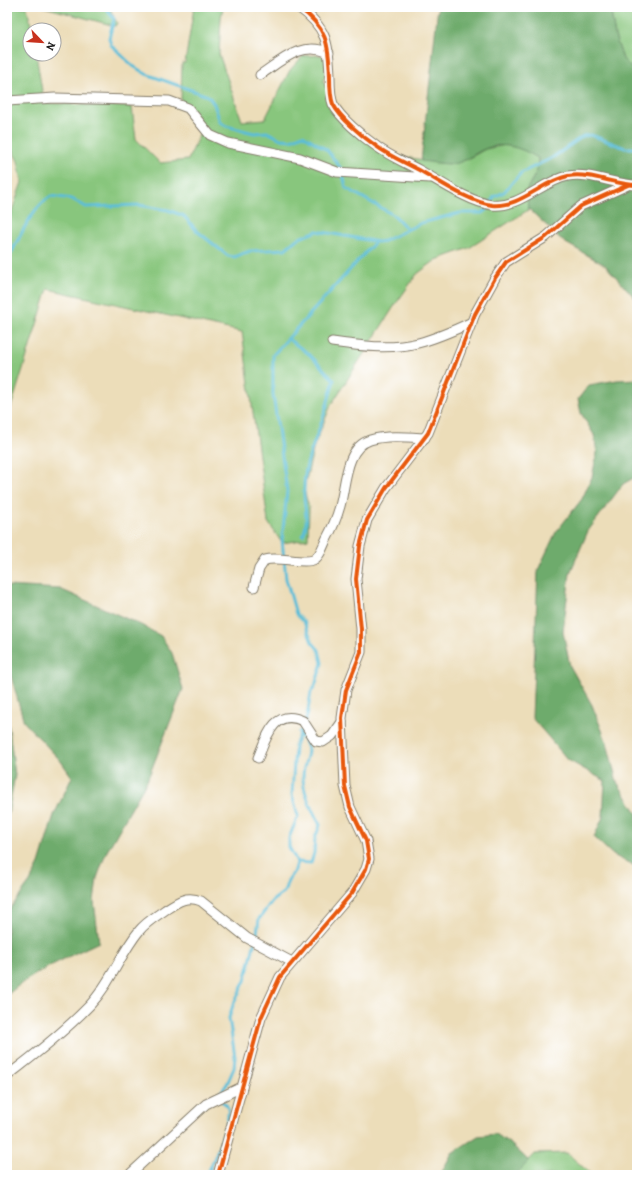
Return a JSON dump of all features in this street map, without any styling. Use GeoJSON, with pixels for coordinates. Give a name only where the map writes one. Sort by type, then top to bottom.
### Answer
{"type":"FeatureCollection","features":[{"type":"Feature","properties":{"kind":"street"},"geometry":{"type":"LineString","coordinates":[[298,7],[318,25],[327,40],[331,93],[337,110],[375,146],[433,178],[466,195],[493,205],[516,200],[552,181],[570,176],[589,177],[632,185]]}},
{"type":"Feature","properties":{"kind":"street"},"geometry":{"type":"LineString","coordinates":[[260,75],[296,52],[313,48],[329,54]]}},
{"type":"Feature","properties":{"kind":"street"},"geometry":{"type":"LineString","coordinates":[[7,101],[54,98],[169,101],[188,108],[210,135],[228,144],[300,158],[337,172],[433,178]]}},
{"type":"Feature","properties":{"kind":"street"},"geometry":{"type":"LineString","coordinates":[[218,1175],[266,1006],[280,977],[352,893],[366,869],[369,859],[366,841],[347,800],[344,779],[342,722],[346,690],[361,652],[361,629],[356,579],[362,534],[367,520],[386,488],[425,438],[472,322],[495,278],[506,262],[546,237],[581,206],[632,185]]}},
{"type":"Feature","properties":{"kind":"street"},"geometry":{"type":"LineString","coordinates":[[332,342],[377,346],[410,345],[447,333],[472,322]]}},
{"type":"Feature","properties":{"kind":"street"},"geometry":{"type":"LineString","coordinates":[[254,587],[259,569],[265,560],[310,560],[317,557],[333,526],[340,506],[349,464],[359,446],[364,442],[379,438],[425,438]]}},
{"type":"Feature","properties":{"kind":"street"},"geometry":{"type":"LineString","coordinates":[[258,758],[269,731],[278,721],[299,719],[306,725],[316,741],[323,742],[332,736],[342,722]]}},
{"type":"Feature","properties":{"kind":"street"},"geometry":{"type":"LineString","coordinates":[[7,1076],[40,1050],[91,1004],[105,986],[139,932],[150,920],[182,899],[195,899],[201,901],[247,938],[292,962]]}},
{"type":"Feature","properties":{"kind":"street"},"geometry":{"type":"LineString","coordinates":[[129,1175],[206,1104],[242,1087]]}},
{"type":"Feature","properties":{"kind":"green space"},"geometry":{"type":"Polygon","coordinates":[[[7,7],[27,7],[30,22],[22,22],[22,62],[37,62],[44,103],[132,107],[136,139],[160,163],[188,160],[203,127],[181,101],[182,63],[185,63],[194,7],[223,7],[219,54],[242,121],[265,119],[290,70],[303,56],[323,55],[330,60],[323,81],[335,106],[349,128],[396,156],[452,164],[468,159],[485,149],[506,145],[523,149],[538,158],[537,171],[527,189],[528,210],[469,248],[436,260],[417,274],[395,305],[331,405],[314,446],[304,489],[309,508],[308,539],[282,543],[268,522],[242,332],[48,289],[7,420],[7,225],[22,182],[18,161],[7,141],[7,7]]]}},
{"type":"Feature","properties":{"kind":"green space"},"geometry":{"type":"Polygon","coordinates":[[[44,7],[112,7],[111,11],[117,23],[115,26],[44,7]]]}},
{"type":"Feature","properties":{"kind":"green space"},"geometry":{"type":"Polygon","coordinates":[[[438,7],[610,7],[615,36],[623,59],[637,73],[637,300],[605,265],[564,242],[530,210],[528,210],[527,189],[537,171],[538,158],[519,149],[499,146],[485,149],[465,160],[452,164],[421,161],[438,7]]]}},
{"type":"Feature","properties":{"kind":"green space"},"geometry":{"type":"Polygon","coordinates":[[[610,7],[637,7],[637,73],[623,59],[615,36],[610,7]]]}},
{"type":"Feature","properties":{"kind":"green space"},"geometry":{"type":"Polygon","coordinates":[[[637,379],[637,476],[623,484],[588,531],[570,573],[563,632],[570,666],[592,705],[607,743],[617,782],[637,813],[637,867],[613,855],[594,837],[603,817],[605,781],[568,760],[532,718],[538,570],[556,532],[582,499],[592,477],[597,453],[594,435],[581,413],[578,399],[589,385],[617,380],[637,379]]]}},
{"type":"Feature","properties":{"kind":"green space"},"geometry":{"type":"Polygon","coordinates":[[[7,586],[60,589],[141,625],[161,636],[172,653],[183,689],[147,781],[106,853],[97,878],[94,901],[99,942],[39,972],[7,995],[7,913],[30,882],[39,864],[54,815],[72,777],[60,760],[24,722],[7,662],[7,586]]]}},
{"type":"Feature","properties":{"kind":"green space"},"geometry":{"type":"Polygon","coordinates":[[[7,713],[15,775],[7,820],[7,713]]]}},
{"type":"Feature","properties":{"kind":"green space"},"geometry":{"type":"Polygon","coordinates":[[[496,1134],[512,1145],[529,1161],[515,1175],[440,1175],[452,1153],[478,1136],[496,1134]]]}},
{"type":"Feature","properties":{"kind":"green space"},"geometry":{"type":"Polygon","coordinates":[[[567,1153],[592,1175],[515,1175],[535,1154],[567,1153]]]}},
{"type":"Feature","properties":{"kind":"waterway"},"geometry":{"type":"LineString","coordinates":[[105,7],[114,19],[109,38],[111,45],[133,66],[146,74],[208,96],[214,104],[220,122],[226,126],[254,133],[267,132],[281,139],[291,140],[303,135],[327,150],[342,170],[346,188],[395,216],[407,229]]}},
{"type":"Feature","properties":{"kind":"waterway"},"geometry":{"type":"LineString","coordinates":[[7,260],[36,209],[51,196],[72,199],[86,207],[139,205],[168,210],[184,216],[197,231],[228,256],[234,257],[250,251],[285,249],[297,239],[317,231],[378,242],[384,241],[421,223],[460,213],[482,213],[487,209],[494,197],[504,192],[521,173],[552,158],[583,136],[591,135],[625,148],[637,148]]}},
{"type":"Feature","properties":{"kind":"waterway"},"geometry":{"type":"LineString","coordinates":[[219,1095],[227,1084],[234,1068],[235,1057],[229,1018],[233,1005],[245,981],[259,919],[272,901],[284,892],[288,880],[295,870],[297,862],[289,847],[289,838],[298,816],[292,795],[295,746],[307,716],[311,692],[315,686],[322,663],[319,650],[312,642],[304,622],[296,614],[286,579],[282,540],[287,491],[273,394],[273,355],[375,242]]}},
{"type":"Feature","properties":{"kind":"waterway"},"geometry":{"type":"LineString","coordinates":[[288,339],[309,354],[334,380],[304,480],[306,524],[303,535]]}},
{"type":"Feature","properties":{"kind":"waterway"},"geometry":{"type":"LineString","coordinates":[[297,862],[311,863],[314,853],[315,838],[320,825],[305,791],[303,771],[308,751],[307,746],[299,732]]}},
{"type":"Feature","properties":{"kind":"waterway"},"geometry":{"type":"LineString","coordinates":[[207,1175],[221,1142],[227,1122],[227,1105],[219,1100]]}},
{"type":"Feature","properties":{"kind":"cycle path"},"geometry":{"type":"LineString","coordinates":[[298,7],[308,14],[321,29],[329,55],[331,98],[336,109],[346,121],[381,150],[464,196],[483,203],[502,205],[521,198],[558,179],[577,175],[637,185]]}},
{"type":"Feature","properties":{"kind":"cycle path"},"geometry":{"type":"LineString","coordinates":[[218,1175],[261,1018],[280,977],[352,893],[366,869],[369,859],[366,841],[350,807],[345,786],[342,718],[346,690],[361,652],[361,629],[356,579],[360,546],[367,520],[386,488],[428,433],[475,314],[495,278],[506,262],[546,237],[581,206],[628,185]]}}]}
